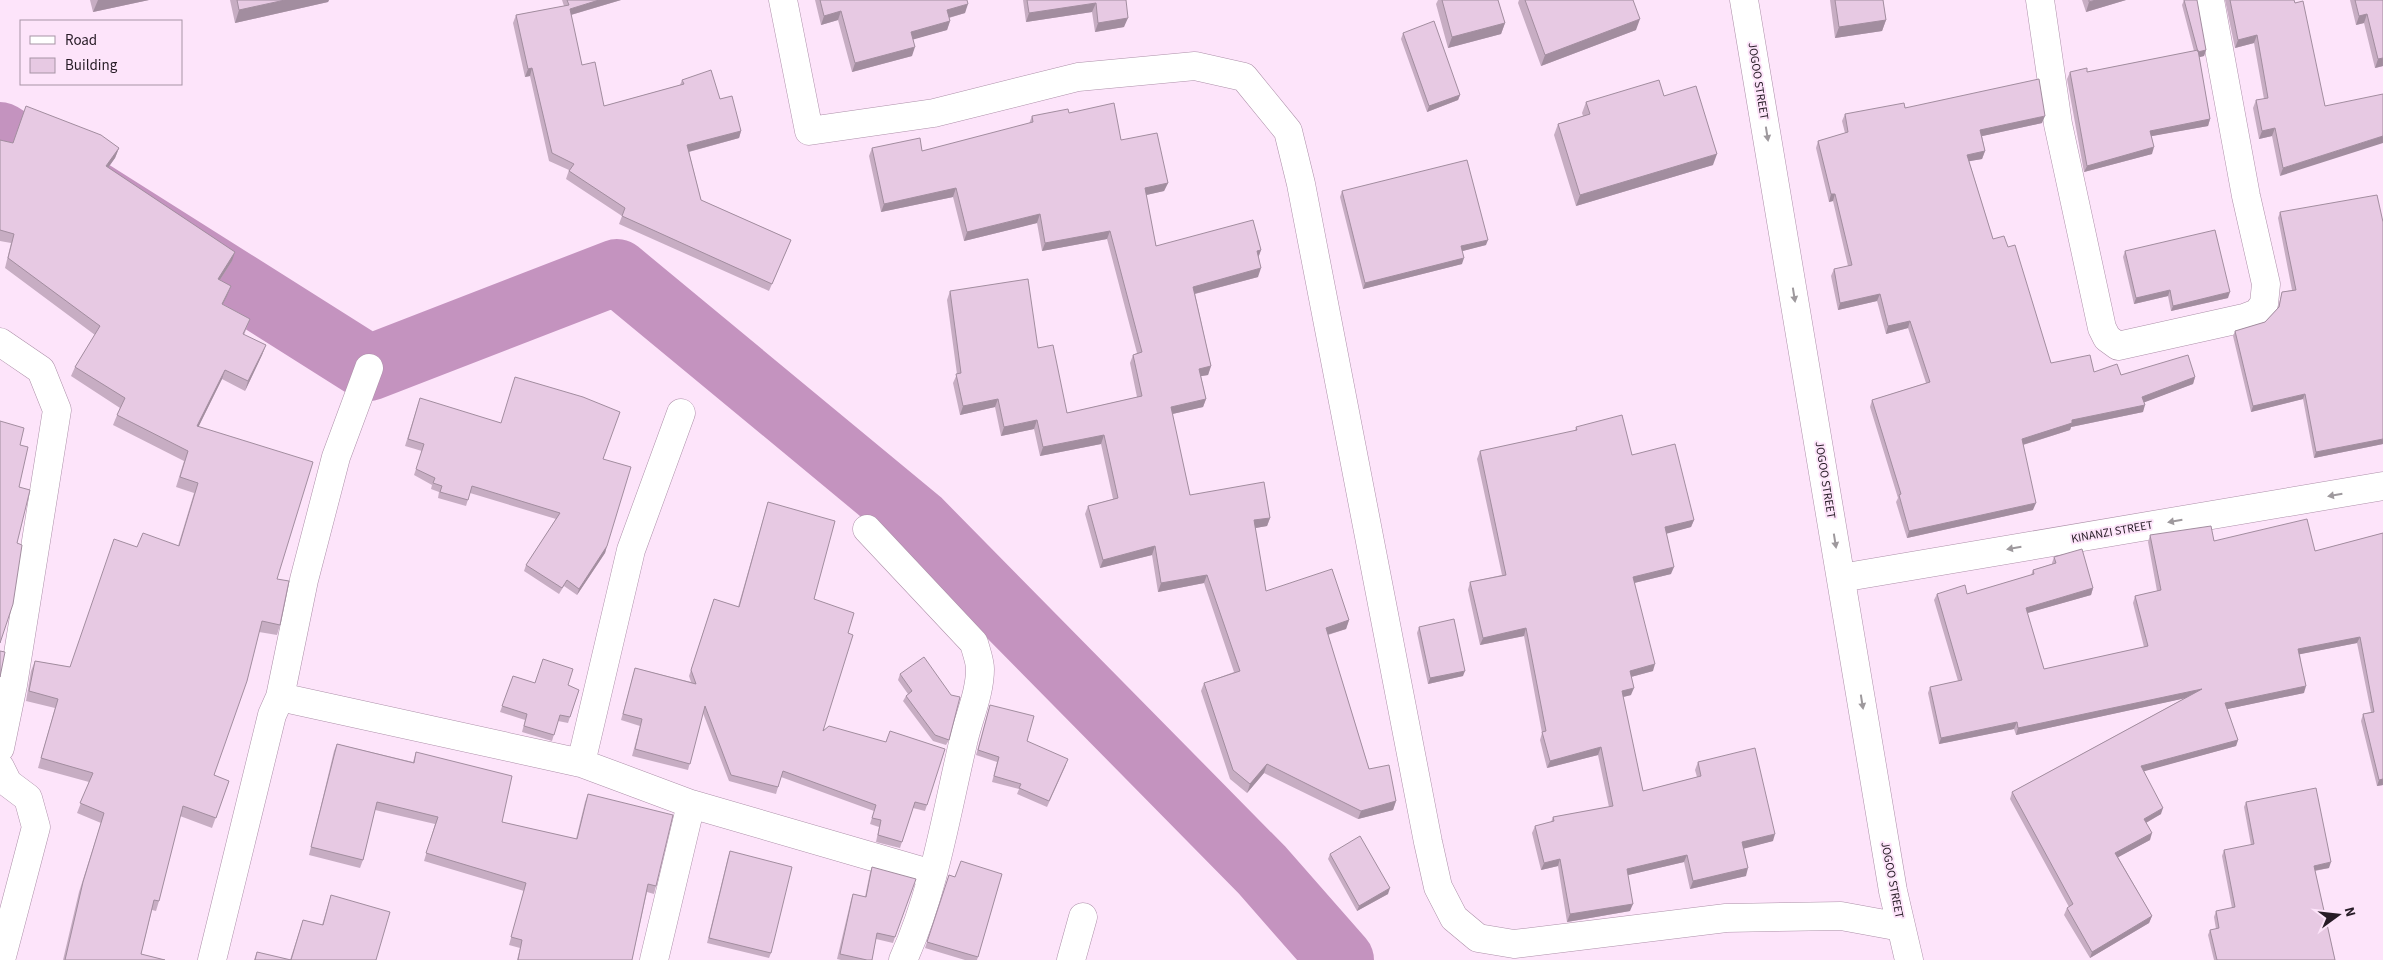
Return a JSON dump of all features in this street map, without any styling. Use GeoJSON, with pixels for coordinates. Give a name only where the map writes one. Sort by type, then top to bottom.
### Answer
{"type":"FeatureCollection","features":[{"type":"Feature","properties":{"kind":"street"},"geometry":{"type":"LineString","coordinates":[[783,0],[809,131],[934,113],[1078,77],[1195,66],[1244,77],[1288,131],[1301,184],[1438,888],[1454,918],[1464,929],[1478,938],[1514,944],[1726,918],[1840,916],[1901,926]]}},
{"type":"Feature","properties":{"kind":"street","name":"JOGOO STREET"},"geometry":{"type":"LineString","coordinates":[[1744,0],[1893,891],[1909,960]]}},
{"type":"Feature","properties":{"kind":"street"},"geometry":{"type":"LineString","coordinates":[[2040,0],[2058,124],[2102,328],[2107,338],[2118,346],[2244,318],[2257,313],[2264,304],[2266,284],[2246,196],[2210,0]]}},
{"type":"Feature","properties":{"kind":"street"},"geometry":{"type":"LineString","coordinates":[[0,342],[41,370],[58,410],[13,685],[0,748]]}},
{"type":"Feature","properties":{"kind":"street"},"geometry":{"type":"LineString","coordinates":[[212,960],[272,715],[280,696],[304,580],[336,457],[369,368]]}},
{"type":"Feature","properties":{"kind":"street"},"geometry":{"type":"LineString","coordinates":[[581,763],[631,550],[681,412]]}},
{"type":"Feature","properties":{"kind":"street","name":"KINANZI STREET"},"geometry":{"type":"LineString","coordinates":[[1841,578],[2383,486]]}},
{"type":"Feature","properties":{"kind":"street"},"geometry":{"type":"LineString","coordinates":[[867,529],[974,643],[981,668],[976,700],[965,733],[932,874],[912,939],[903,960]]}},
{"type":"Feature","properties":{"kind":"street"},"geometry":{"type":"LineString","coordinates":[[280,696],[581,763],[691,804],[932,874]]}},
{"type":"Feature","properties":{"kind":"street"},"geometry":{"type":"LineString","coordinates":[[0,767],[8,783],[28,798],[36,827],[1,960]]}},
{"type":"Feature","properties":{"kind":"street"},"geometry":{"type":"LineString","coordinates":[[654,960],[691,804]]}},
{"type":"Feature","properties":{"kind":"street"},"geometry":{"type":"LineString","coordinates":[[1071,960],[1083,917]]}},
{"type":"Feature","properties":{"kind":"building"},"geometry":{"type":"Polygon","coordinates":[[[237,0],[285,0],[239,10],[237,0]]]}},
{"type":"Feature","properties":{"kind":"building"},"geometry":{"type":"Polygon","coordinates":[[[567,0],[599,0],[570,9],[582,65],[595,62],[604,106],[684,84],[682,80],[711,70],[720,99],[732,96],[741,131],[687,145],[701,200],[791,240],[772,284],[622,216],[625,208],[569,171],[574,164],[552,153],[532,68],[528,69],[516,15],[569,5],[567,0]]]}},
{"type":"Feature","properties":{"kind":"building"},"geometry":{"type":"Polygon","coordinates":[[[820,0],[967,0],[968,4],[947,10],[950,21],[911,32],[915,47],[855,63],[841,11],[824,16],[820,0]]]}},
{"type":"Feature","properties":{"kind":"building"},"geometry":{"type":"Polygon","coordinates":[[[1027,0],[1126,0],[1128,18],[1098,23],[1096,3],[1029,13],[1027,0]]]}},
{"type":"Feature","properties":{"kind":"building"},"geometry":{"type":"Polygon","coordinates":[[[1442,0],[1498,0],[1505,23],[1452,37],[1442,0]]]}},
{"type":"Feature","properties":{"kind":"building"},"geometry":{"type":"Polygon","coordinates":[[[1525,0],[1633,0],[1640,19],[1545,55],[1525,0]]]}},
{"type":"Feature","properties":{"kind":"building"},"geometry":{"type":"Polygon","coordinates":[[[1835,0],[1883,0],[1886,20],[1839,27],[1835,0]]]}},
{"type":"Feature","properties":{"kind":"building"},"geometry":{"type":"Polygon","coordinates":[[[2184,0],[2197,0],[2206,50],[2198,52],[2184,0]]]}},
{"type":"Feature","properties":{"kind":"building"},"geometry":{"type":"Polygon","coordinates":[[[2230,0],[2294,0],[2295,3],[2303,1],[2325,106],[2383,94],[2383,136],[2283,168],[2275,128],[2262,131],[2256,100],[2268,98],[2257,35],[2238,40],[2230,0]]]}},
{"type":"Feature","properties":{"kind":"building"},"geometry":{"type":"Polygon","coordinates":[[[2355,0],[2383,0],[2383,58],[2378,59],[2367,14],[2359,16],[2355,0]]]}},
{"type":"Feature","properties":{"kind":"building"},"geometry":{"type":"Polygon","coordinates":[[[1434,21],[1460,95],[1429,106],[1403,33],[1434,21]]]}},
{"type":"Feature","properties":{"kind":"building"},"geometry":{"type":"Polygon","coordinates":[[[2198,50],[2210,119],[2150,131],[2154,147],[2087,166],[2070,72],[2087,68],[2087,72],[2198,50]]]}},
{"type":"Feature","properties":{"kind":"building"},"geometry":{"type":"Polygon","coordinates":[[[2039,79],[2045,116],[1980,130],[1985,151],[1967,155],[1993,239],[2004,236],[2008,247],[2015,245],[2051,363],[2090,355],[2094,372],[2117,364],[2121,375],[2188,355],[2195,377],[2142,397],[2145,405],[2072,420],[2072,423],[2022,439],[2036,503],[1909,531],[1899,495],[1901,494],[1872,400],[1930,382],[1910,321],[1888,326],[1880,294],[1840,303],[1834,269],[1852,265],[1835,194],[1831,194],[1818,141],[1848,132],[1845,114],[1904,103],[1905,108],[2039,79]]]}},
{"type":"Feature","properties":{"kind":"building"},"geometry":{"type":"Polygon","coordinates":[[[1659,80],[1664,96],[1696,86],[1717,154],[1580,195],[1558,124],[1590,114],[1586,102],[1659,80]]]}},
{"type":"Feature","properties":{"kind":"building"},"geometry":{"type":"Polygon","coordinates":[[[1114,103],[1121,140],[1157,133],[1168,183],[1145,188],[1156,246],[1253,220],[1261,250],[1257,251],[1261,268],[1193,287],[1211,366],[1199,369],[1206,399],[1171,407],[1190,495],[1264,482],[1270,518],[1254,520],[1266,591],[1332,569],[1349,620],[1326,628],[1369,769],[1389,765],[1396,801],[1361,811],[1267,764],[1250,784],[1233,770],[1204,683],[1240,671],[1207,575],[1161,583],[1155,546],[1103,560],[1088,506],[1118,498],[1104,435],[1043,447],[1037,420],[1004,427],[998,399],[963,406],[956,374],[961,373],[950,291],[1028,279],[1038,348],[1053,345],[1067,413],[1142,396],[1133,355],[1142,352],[1110,231],[1045,243],[1040,214],[967,232],[956,188],[884,204],[872,148],[920,138],[922,151],[1033,122],[1032,116],[1068,109],[1069,113],[1114,103]]]}},
{"type":"Feature","properties":{"kind":"building"},"geometry":{"type":"Polygon","coordinates":[[[26,106],[101,135],[119,148],[106,166],[235,252],[218,279],[231,286],[222,304],[250,319],[243,334],[266,345],[248,381],[225,370],[197,426],[313,462],[277,579],[289,581],[280,625],[262,621],[247,681],[214,775],[229,781],[216,818],[183,806],[159,901],[154,900],[141,954],[165,960],[65,960],[83,882],[104,813],[80,803],[93,773],[41,758],[58,699],[29,691],[35,661],[70,667],[114,539],[137,547],[143,533],[179,546],[198,483],[180,477],[188,451],[117,415],[125,398],[75,367],[100,326],[8,258],[14,234],[0,230],[0,140],[13,143],[26,106]]]}},
{"type":"Feature","properties":{"kind":"building"},"geometry":{"type":"Polygon","coordinates":[[[1467,160],[1488,240],[1461,246],[1464,258],[1365,283],[1342,191],[1467,160]]]}},
{"type":"Feature","properties":{"kind":"building"},"geometry":{"type":"Polygon","coordinates":[[[2377,195],[2383,222],[2383,439],[2316,452],[2305,394],[2253,406],[2235,331],[2265,322],[2279,307],[2282,292],[2296,290],[2280,212],[2377,195]]]}},
{"type":"Feature","properties":{"kind":"building"},"geometry":{"type":"Polygon","coordinates":[[[2215,230],[2230,292],[2173,306],[2170,290],[2136,298],[2125,251],[2215,230]]]}},
{"type":"Feature","properties":{"kind":"building"},"geometry":{"type":"Polygon","coordinates":[[[515,377],[583,397],[620,412],[603,459],[631,467],[607,546],[579,589],[567,580],[562,588],[526,565],[560,513],[472,486],[468,500],[440,492],[442,486],[433,483],[435,478],[416,469],[424,444],[408,439],[420,398],[501,423],[515,377]]]}},
{"type":"Feature","properties":{"kind":"building"},"geometry":{"type":"Polygon","coordinates":[[[1622,415],[1632,455],[1675,444],[1694,520],[1665,527],[1674,567],[1633,577],[1655,664],[1630,671],[1634,688],[1622,691],[1643,791],[1701,776],[1698,762],[1755,748],[1775,834],[1742,842],[1748,868],[1693,881],[1687,855],[1627,869],[1633,904],[1570,914],[1560,859],[1544,863],[1535,826],[1554,821],[1553,817],[1613,806],[1601,747],[1550,761],[1542,732],[1546,731],[1526,628],[1483,638],[1470,582],[1506,575],[1480,451],[1577,430],[1576,427],[1622,415]]]}},
{"type":"Feature","properties":{"kind":"building"},"geometry":{"type":"Polygon","coordinates":[[[0,421],[24,428],[20,445],[28,447],[19,487],[30,490],[17,543],[22,545],[13,604],[0,643],[0,421]]]}},
{"type":"Feature","properties":{"kind":"building"},"geometry":{"type":"Polygon","coordinates":[[[768,502],[835,521],[814,599],[854,613],[848,633],[853,635],[823,731],[829,726],[886,742],[890,731],[945,749],[927,805],[915,802],[902,842],[878,835],[881,820],[872,818],[876,805],[783,771],[778,787],[731,775],[705,706],[690,764],[635,749],[642,719],[623,714],[635,668],[696,684],[691,670],[714,599],[739,607],[768,502]]]}},
{"type":"Feature","properties":{"kind":"building"},"geometry":{"type":"Polygon","coordinates":[[[2307,519],[2315,551],[2383,533],[2383,779],[2379,780],[2363,714],[2374,712],[2360,637],[2298,649],[2306,686],[2225,703],[2238,740],[2141,766],[2163,808],[2144,819],[2152,833],[2115,853],[2152,916],[2092,952],[2067,908],[2073,904],[2012,792],[2202,689],[2018,728],[2017,722],[1941,738],[1930,687],[1962,680],[1937,594],[1965,585],[1967,594],[2034,574],[2033,570],[2056,563],[2054,557],[2082,549],[2093,588],[2026,608],[2044,669],[2148,646],[2135,596],[2161,590],[2150,535],[2211,526],[2214,541],[2307,519]]]}},
{"type":"Feature","properties":{"kind":"building"},"geometry":{"type":"Polygon","coordinates":[[[1454,619],[1465,671],[1430,678],[1419,627],[1454,619]]]}},
{"type":"Feature","properties":{"kind":"building"},"geometry":{"type":"Polygon","coordinates":[[[0,651],[5,652],[0,677],[0,651]]]}},
{"type":"Feature","properties":{"kind":"building"},"geometry":{"type":"Polygon","coordinates":[[[924,657],[951,695],[960,697],[949,740],[935,735],[906,696],[912,691],[900,674],[924,657]]]}},
{"type":"Feature","properties":{"kind":"building"},"geometry":{"type":"Polygon","coordinates":[[[543,659],[573,669],[568,685],[579,690],[570,717],[560,715],[554,735],[524,726],[527,714],[502,706],[513,676],[535,683],[543,659]]]}},
{"type":"Feature","properties":{"kind":"building"},"geometry":{"type":"Polygon","coordinates":[[[990,705],[1034,716],[1027,741],[1068,759],[1049,801],[1019,788],[1021,784],[994,776],[999,757],[978,750],[990,705]]]}},
{"type":"Feature","properties":{"kind":"building"},"geometry":{"type":"Polygon","coordinates":[[[337,744],[414,763],[416,752],[512,776],[502,822],[577,839],[588,794],[673,815],[656,886],[648,884],[632,960],[518,960],[522,940],[511,937],[526,883],[426,853],[438,817],[377,802],[363,860],[311,847],[337,744]]]}},
{"type":"Feature","properties":{"kind":"building"},"geometry":{"type":"Polygon","coordinates":[[[2316,788],[2331,862],[2314,866],[2335,960],[2217,960],[2210,930],[2219,928],[2216,911],[2235,907],[2224,850],[2254,844],[2246,802],[2316,788]]]}},
{"type":"Feature","properties":{"kind":"building"},"geometry":{"type":"Polygon","coordinates":[[[1360,836],[1390,888],[1359,906],[1330,854],[1360,836]]]}},
{"type":"Feature","properties":{"kind":"building"},"geometry":{"type":"Polygon","coordinates":[[[730,851],[792,867],[771,953],[709,938],[730,851]]]}},
{"type":"Feature","properties":{"kind":"building"},"geometry":{"type":"Polygon","coordinates":[[[961,861],[1002,874],[978,957],[927,942],[949,875],[955,877],[961,861]]]}},
{"type":"Feature","properties":{"kind":"building"},"geometry":{"type":"Polygon","coordinates":[[[872,867],[916,879],[895,937],[877,933],[872,960],[867,960],[840,954],[853,894],[866,897],[872,867]]]}},
{"type":"Feature","properties":{"kind":"building"},"geometry":{"type":"Polygon","coordinates":[[[331,895],[390,912],[376,960],[291,960],[303,920],[323,925],[331,895]]]}},
{"type":"Feature","properties":{"kind":"building"},"geometry":{"type":"Polygon","coordinates":[[[257,952],[291,960],[255,960],[257,952]]]}},
{"type":"Feature","properties":{"kind":"waterway"},"geometry":{"type":"LineString","coordinates":[[0,135],[369,368],[617,272],[919,522],[1262,870],[1341,960]]}}]}
